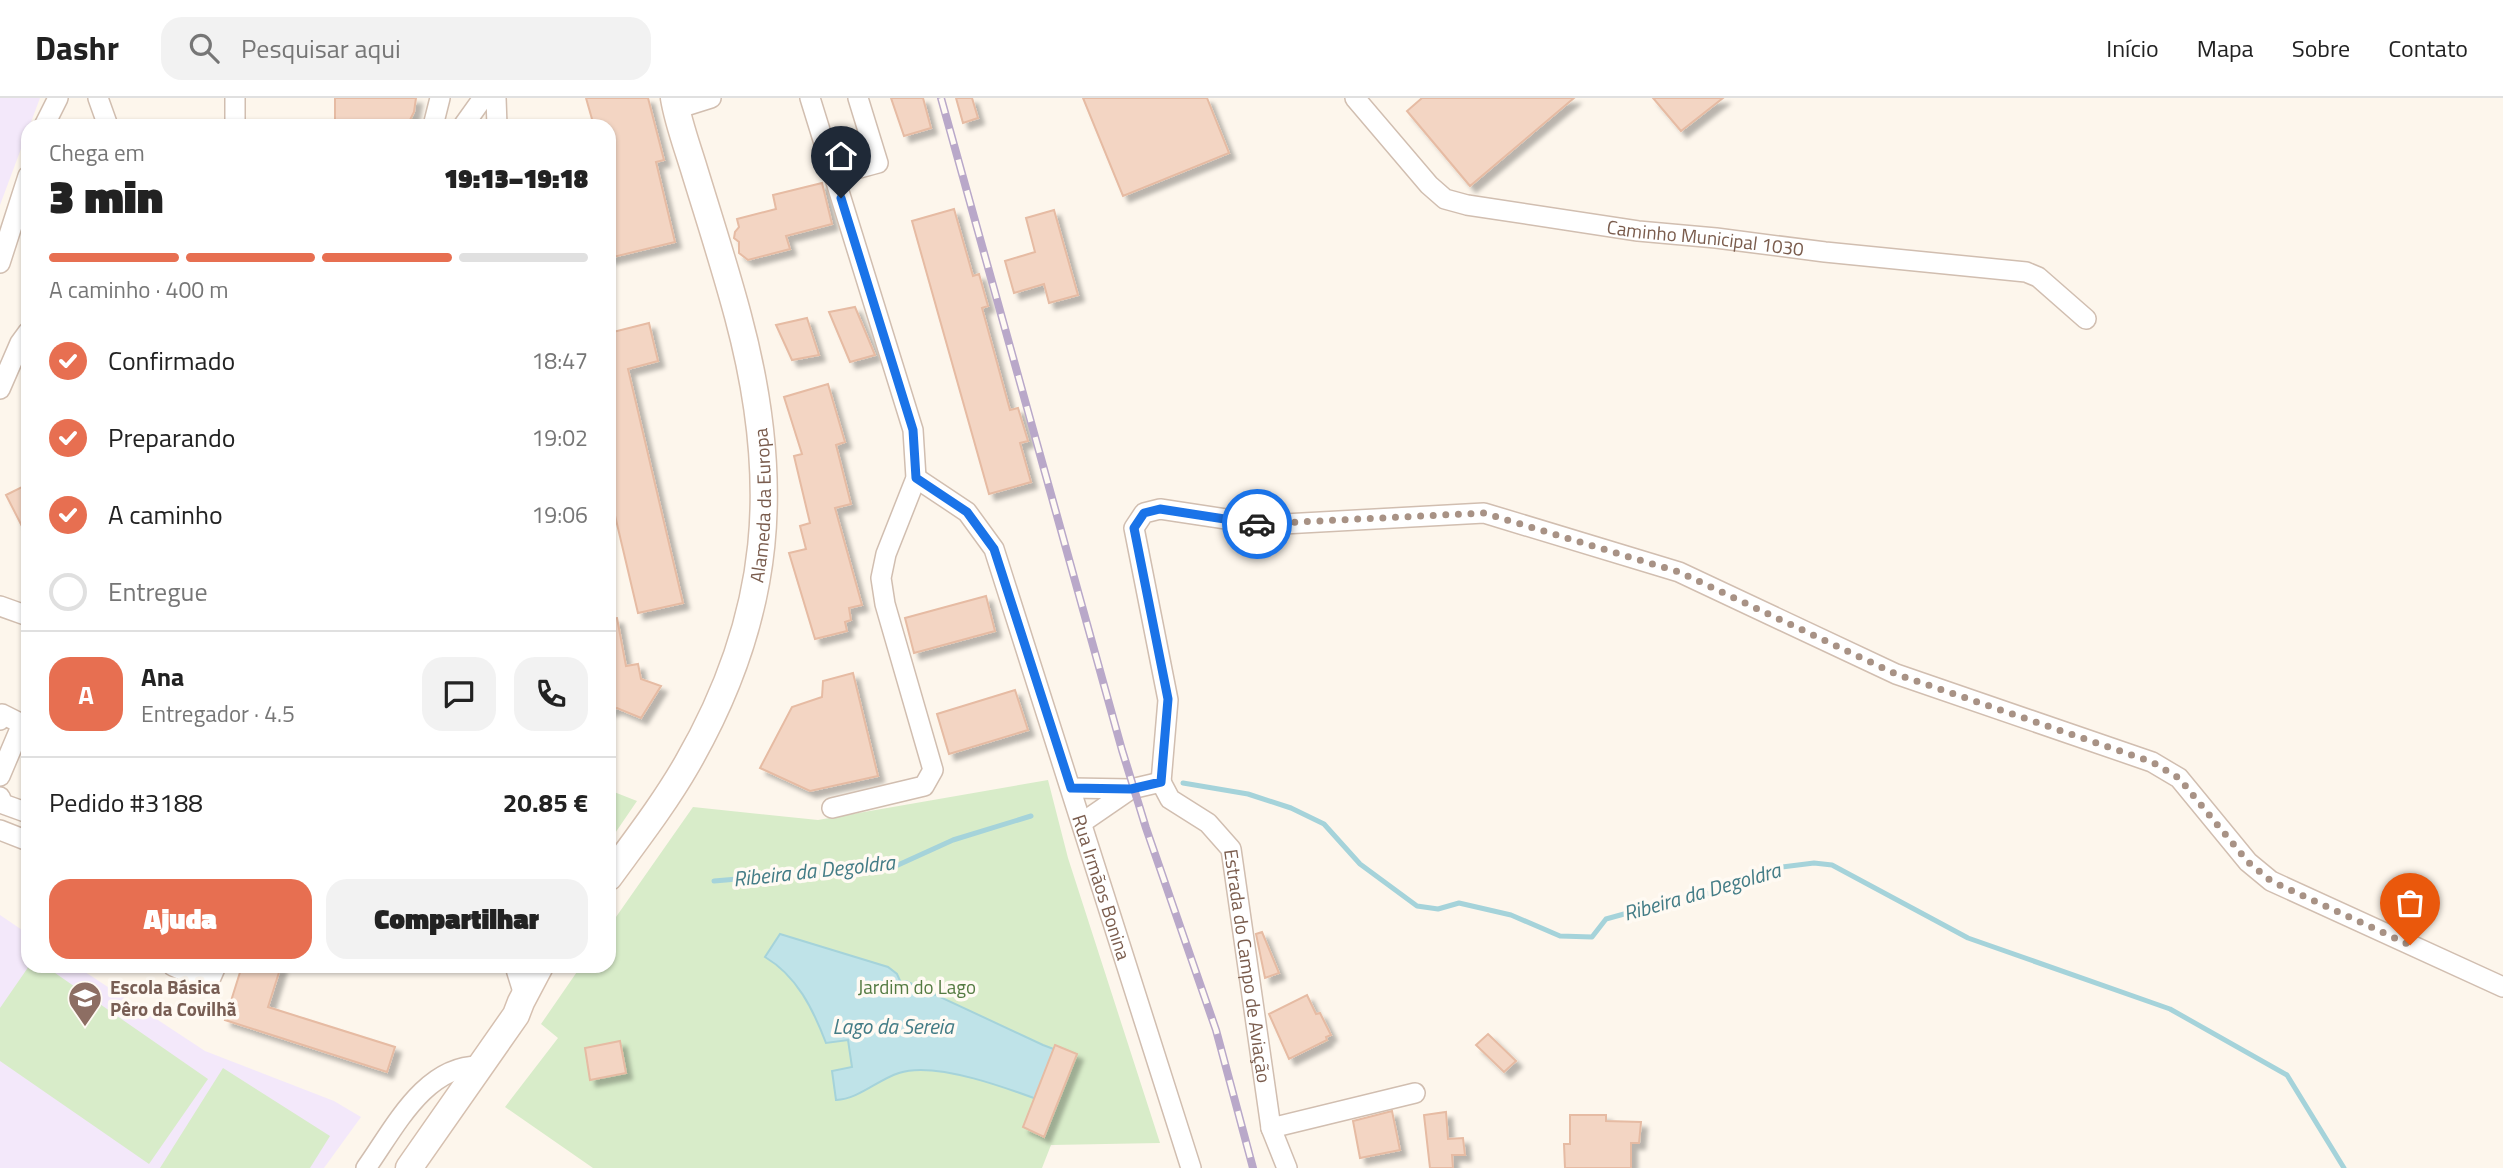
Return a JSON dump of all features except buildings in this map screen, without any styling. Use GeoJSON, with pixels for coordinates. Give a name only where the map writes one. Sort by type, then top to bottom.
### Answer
{"type":"FeatureCollection","features":[{"type":"Feature","properties":{"kind":"main road","name":"Alameda da Europa"},"geometry":{"type":"LineString","coordinates":[[616,867],[687,764],[715,709],[734,663],[752,606],[765,506],[759,408],[738,315],[675,104]]}},
{"type":"Feature","properties":{"kind":"main road"},"geometry":{"type":"LineString","coordinates":[[409,1168],[481,1066],[532,978]]}},
{"type":"Feature","properties":{"kind":"street"},"geometry":{"type":"LineString","coordinates":[[48,119],[58,98]]}},
{"type":"Feature","properties":{"kind":"street"},"geometry":{"type":"LineString","coordinates":[[98,98],[106,119]]}},
{"type":"Feature","properties":{"kind":"street"},"geometry":{"type":"LineString","coordinates":[[235,98],[235,119]]}},
{"type":"Feature","properties":{"kind":"street"},"geometry":{"type":"LineString","coordinates":[[435,119],[441,98]]}},
{"type":"Feature","properties":{"kind":"street"},"geometry":{"type":"LineString","coordinates":[[441,98],[446,119]]}},
{"type":"Feature","properties":{"kind":"street"},"geometry":{"type":"LineString","coordinates":[[468,119],[483,98]]}},
{"type":"Feature","properties":{"kind":"street"},"geometry":{"type":"LineString","coordinates":[[496,98],[497,119]]}},
{"type":"Feature","properties":{"kind":"street"},"geometry":{"type":"LineString","coordinates":[[675,104],[711,98]]}},
{"type":"Feature","properties":{"kind":"street"},"geometry":{"type":"LineString","coordinates":[[810,98],[913,430],[916,478],[886,554],[881,578],[885,604],[933,770],[924,786],[832,808]]}},
{"type":"Feature","properties":{"kind":"street"},"geometry":{"type":"LineString","coordinates":[[834,175],[878,163],[858,98]]}},
{"type":"Feature","properties":{"kind":"street","name":"Caminho Municipal 1030"},"geometry":{"type":"LineString","coordinates":[[1355,98],[1429,185],[1445,199],[1467,205],[1639,231],[1716,237],[1825,253],[2026,272],[2038,277],[2086,319]]}},
{"type":"Feature","properties":{"kind":"street"},"geometry":{"type":"LineString","coordinates":[[0,263],[21,198]]}},
{"type":"Feature","properties":{"kind":"street"},"geometry":{"type":"LineString","coordinates":[[2,374],[21,343]]}},
{"type":"Feature","properties":{"kind":"street","name":"Rua Irmãos Bonina"},"geometry":{"type":"LineString","coordinates":[[916,478],[967,512],[994,549],[1191,1168]]}},
{"type":"Feature","properties":{"kind":"street"},"geometry":{"type":"LineString","coordinates":[[1071,788],[1131,789],[1161,782],[1168,699],[1134,528],[1144,513],[1160,509],[1265,525],[1484,513],[1679,572],[1896,674],[2152,762],[2179,778],[2248,862],[2271,881],[2503,987]]}},
{"type":"Feature","properties":{"kind":"street"},"geometry":{"type":"LineString","coordinates":[[0,606],[21,613]]}},
{"type":"Feature","properties":{"kind":"street"},"geometry":{"type":"LineString","coordinates":[[0,720],[2,714],[21,724]]}},
{"type":"Feature","properties":{"kind":"street"},"geometry":{"type":"LineString","coordinates":[[0,776],[21,726]]}},
{"type":"Feature","properties":{"kind":"street","name":"Estrada do Campo de Aviação"},"geometry":{"type":"LineString","coordinates":[[1161,782],[1170,799],[1208,823],[1231,849],[1270,1128],[1287,1168]]}},
{"type":"Feature","properties":{"kind":"street"},"geometry":{"type":"LineString","coordinates":[[1083,822],[1131,789]]}},
{"type":"Feature","properties":{"kind":"street"},"geometry":{"type":"LineString","coordinates":[[0,797],[3,803],[21,810]]}},
{"type":"Feature","properties":{"kind":"street"},"geometry":{"type":"LineString","coordinates":[[0,830],[21,838]]}},
{"type":"Feature","properties":{"kind":"street"},"geometry":{"type":"LineString","coordinates":[[189,973],[209,982],[213,973]]}},
{"type":"Feature","properties":{"kind":"street"},"geometry":{"type":"LineString","coordinates":[[366,1168],[403,1115],[429,1086],[444,1074],[461,1067],[481,1066]]}},
{"type":"Feature","properties":{"kind":"street"},"geometry":{"type":"LineString","coordinates":[[1270,1128],[1415,1093]]}},
{"type":"Feature","properties":{"kind":"shaded area"},"geometry":{"type":"Polygon","coordinates":[[[0,98],[40,98],[32,119],[21,119],[21,149],[0,205],[0,98]]]}},
{"type":"Feature","properties":{"kind":"shaded area","name":"Escola Básica Pêro da Covilhã"},"geometry":{"type":"Polygon","coordinates":[[[0,915],[21,929],[21,973],[87,973],[205,1051],[334,1101],[361,1117],[324,1168],[0,1168],[0,915]]]}},
{"type":"Feature","properties":{"kind":"green space","name":"Jardim do Lago"},"geometry":{"type":"Polygon","coordinates":[[[1048,780],[1068,858],[1160,1143],[1051,1145],[1042,1168],[593,1168],[505,1107],[558,1038],[541,1024],[576,973],[616,973],[616,917],[693,807],[818,820],[1048,780]]]}},
{"type":"Feature","properties":{"kind":"green space"},"geometry":{"type":"Polygon","coordinates":[[[616,793],[637,801],[616,832],[616,793]]]}},
{"type":"Feature","properties":{"kind":"green space"},"geometry":{"type":"Polygon","coordinates":[[[24,973],[55,973],[208,1079],[149,1164],[0,1061],[0,1008],[24,973]]]}},
{"type":"Feature","properties":{"kind":"green space"},"geometry":{"type":"Polygon","coordinates":[[[223,1068],[330,1136],[310,1168],[160,1168],[223,1068]]]}},
{"type":"Feature","properties":{"kind":"water","name":"Lago da Sereia"},"geometry":{"type":"Polygon","coordinates":[[[780,934],[888,967],[897,974],[901,983],[906,981],[1043,1045],[1075,1057],[1055,1106],[977,1079],[915,1070],[899,1073],[860,1093],[836,1100],[832,1071],[852,1067],[848,1040],[826,1043],[803,994],[786,974],[765,957],[780,934]]]}},
{"type":"Feature","properties":{"kind":"waterway","name":"Ribeira da Degoldra"},"geometry":{"type":"LineString","coordinates":[[1183,783],[1248,794],[1291,808],[1324,824],[1360,864],[1417,906],[1438,909],[1459,903],[1511,915],[1560,936],[1592,937],[1606,919],[1689,896],[1707,894],[1774,868],[1814,863],[1832,865],[1968,938],[2170,1009],[2287,1075],[2344,1168]]}},
{"type":"Feature","properties":{"kind":"waterway","name":"Ribeira da Degoldra"},"geometry":{"type":"LineString","coordinates":[[714,881],[898,865],[953,840],[1031,816]]}},
{"type":"Feature","properties":{"kind":"railway"},"geometry":{"type":"LineString","coordinates":[[941,98],[1122,750],[1216,1030],[1253,1168]]}},
{"type":"Feature","properties":{"kind":"way so far"},"geometry":{"type":"LineString","coordinates":[[1257,524],[1484,513],[1679,572],[1896,674],[2152,762],[2179,778],[2248,862],[2271,881],[2410,945]]}},
{"type":"Feature","properties":{"kind":"place","name":"Escola Básica Pêro da Covilhã"},"geometry":{"type":"Point","coordinates":[85,1028]}},
{"type":"Feature","properties":{"kind":"route"},"geometry":{"type":"LineString","coordinates":[[841,198],[913,430],[916,478],[967,512],[994,549],[1071,788],[1131,789],[1161,782],[1168,699],[1134,528],[1144,513],[1160,509],[1257,524]]}}]}
